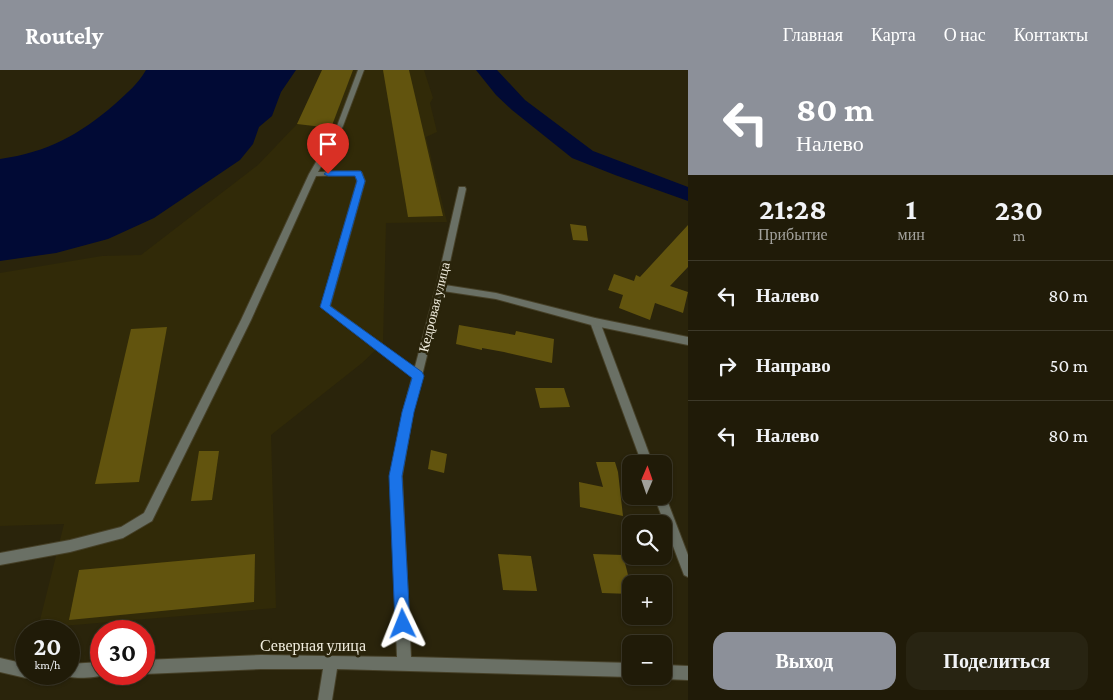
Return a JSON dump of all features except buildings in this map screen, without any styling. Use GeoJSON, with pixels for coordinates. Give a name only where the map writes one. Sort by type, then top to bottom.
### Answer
{"type":"FeatureCollection","features":[{"type":"Feature","properties":{"kind":"street"},"geometry":{"type":"LineString","coordinates":[[0,559],[70,546],[123,532],[148,517],[246,320],[313,174],[340,126],[361,70]]}},
{"type":"Feature","properties":{"kind":"street"},"geometry":{"type":"LineString","coordinates":[[313,174],[358,173],[361,181],[325,307],[418,376]]}},
{"type":"Feature","properties":{"kind":"street","name":"Кедровая улица"},"geometry":{"type":"LineString","coordinates":[[404,664],[396,476],[408,412],[440,287],[462,189]]}},
{"type":"Feature","properties":{"kind":"street"},"geometry":{"type":"LineString","coordinates":[[440,287],[496,296],[595,322],[688,341]]}},
{"type":"Feature","properties":{"kind":"street"},"geometry":{"type":"LineString","coordinates":[[595,322],[645,455]]}},
{"type":"Feature","properties":{"kind":"street"},"geometry":{"type":"LineString","coordinates":[[663,505],[688,571]]}},
{"type":"Feature","properties":{"kind":"street","name":"Северная улица"},"geometry":{"type":"LineString","coordinates":[[155,667],[261,662],[331,662],[622,670]]}},
{"type":"Feature","properties":{"kind":"street"},"geometry":{"type":"LineString","coordinates":[[324,700],[331,662]]}},
{"type":"Feature","properties":{"kind":"street"},"geometry":{"type":"LineString","coordinates":[[0,665],[15,668]]}},
{"type":"Feature","properties":{"kind":"street"},"geometry":{"type":"LineString","coordinates":[[672,672],[688,673]]}},
{"type":"Feature","properties":{"kind":"shaded area"},"geometry":{"type":"Polygon","coordinates":[[[322,70],[424,70],[433,98],[430,103],[437,132],[426,137],[447,222],[386,223],[383,343],[362,363],[271,435],[276,608],[133,620],[90,620],[90,624],[80,624],[80,620],[40,620],[64,524],[0,526],[0,273],[102,256],[141,255],[258,165],[297,124],[322,70]]]}},
{"type":"Feature","properties":{"kind":"water"},"geometry":{"type":"Polygon","coordinates":[[[146,70],[296,70],[281,92],[272,116],[259,127],[253,144],[240,160],[154,218],[108,239],[56,253],[0,261],[0,159],[48,147],[89,125],[128,92],[146,70]]]}},
{"type":"Feature","properties":{"kind":"water"},"geometry":{"type":"Polygon","coordinates":[[[476,70],[497,70],[525,100],[593,151],[688,187],[688,201],[572,158],[512,110],[496,95],[476,70]]]}},
{"type":"Feature","properties":{"kind":"route"},"geometry":{"type":"LineString","coordinates":[[328,174],[358,173],[361,181],[325,307],[418,376],[408,412],[396,476],[403,624]]}}]}
